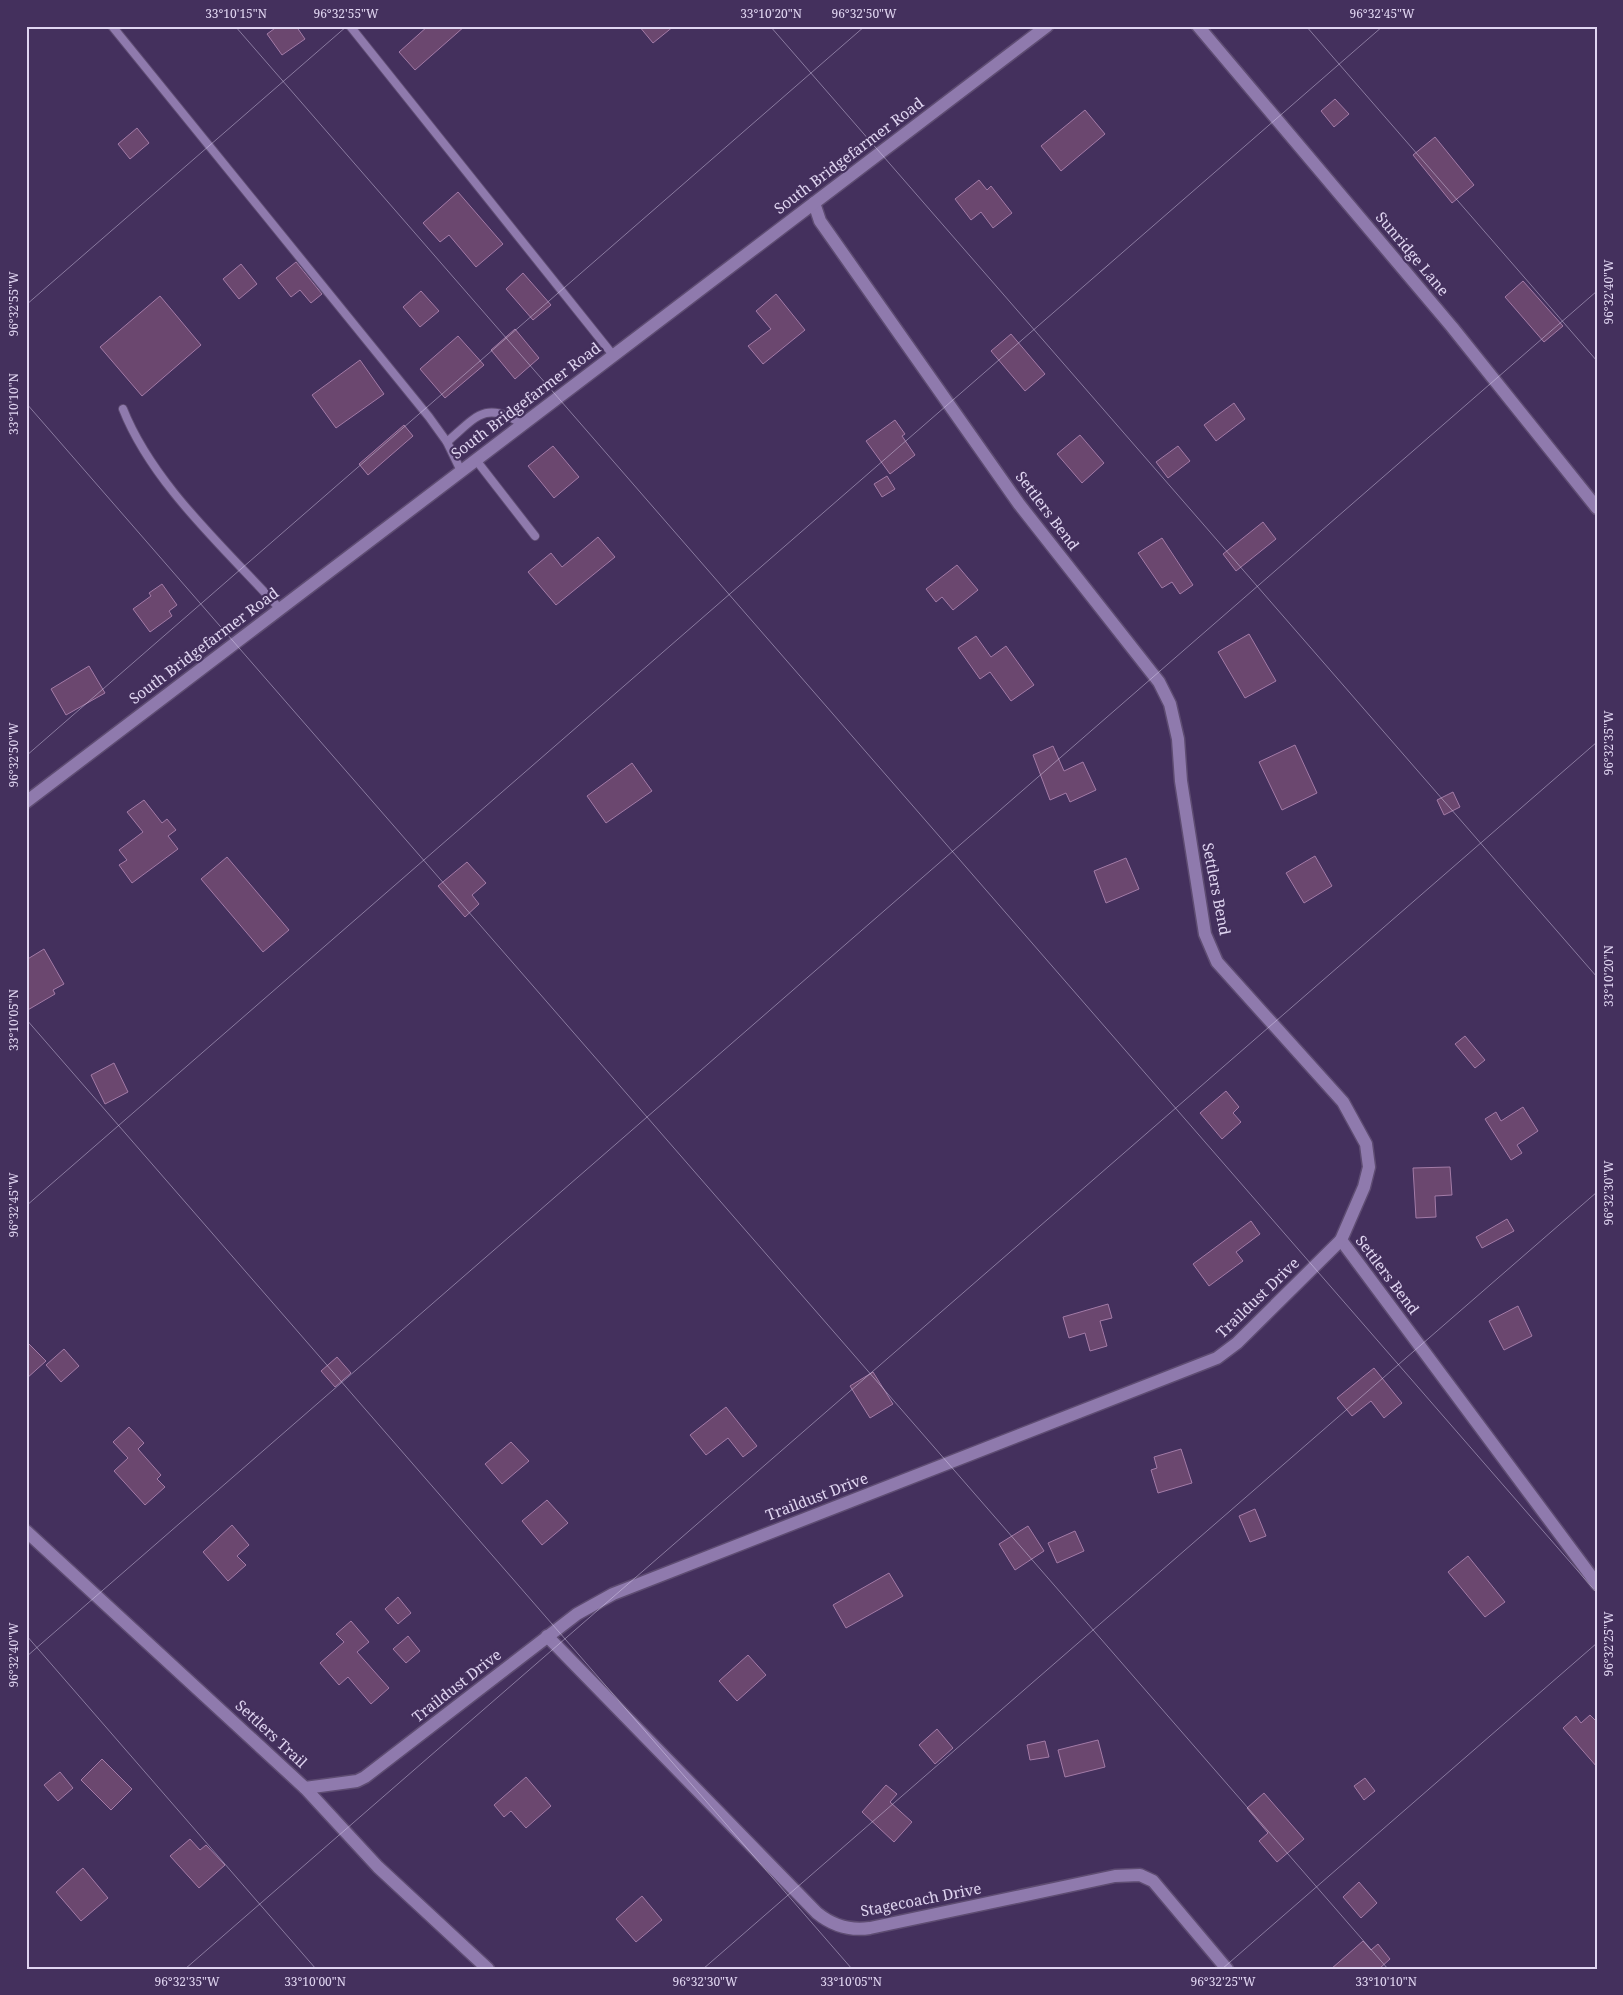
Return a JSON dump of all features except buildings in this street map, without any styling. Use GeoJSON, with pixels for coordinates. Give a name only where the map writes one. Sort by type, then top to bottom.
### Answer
{"type":"FeatureCollection","features":[{"type":"Feature","properties":{"kind":"street","name":"South Bridgefarmer Road"},"geometry":{"type":"LineString","coordinates":[[26,802],[1047,26]]}},
{"type":"Feature","properties":{"kind":"street","name":"Sunridge Lane"},"geometry":{"type":"LineString","coordinates":[[1198,26],[1452,327],[1597,508]]}},
{"type":"Feature","properties":{"kind":"street","name":"Settlers Bend"},"geometry":{"type":"LineString","coordinates":[[814,203],[820,221],[1019,504],[1160,682],[1170,704],[1178,739],[1181,781],[1205,934],[1217,962],[1343,1102],[1366,1144],[1369,1167],[1364,1187],[1341,1240],[1597,1584]]}},
{"type":"Feature","properties":{"kind":"street","name":"Traildust Drive"},"geometry":{"type":"LineString","coordinates":[[305,1788],[357,1781],[366,1777],[547,1636],[577,1614],[613,1594],[1217,1358],[1237,1343],[1341,1240]]}},
{"type":"Feature","properties":{"kind":"street","name":"Settlers Trail"},"geometry":{"type":"LineString","coordinates":[[26,1531],[305,1788],[378,1867],[488,1969]]}},
{"type":"Feature","properties":{"kind":"street","name":"Stagecoach Drive"},"geometry":{"type":"LineString","coordinates":[[547,1636],[817,1913],[834,1924],[860,1929],[870,1928],[1115,1876],[1140,1875],[1153,1880],[1227,1969]]}},
{"type":"Feature","properties":{"kind":"lane"},"geometry":{"type":"LineString","coordinates":[[112,26],[429,417],[447,442],[461,471]]}},
{"type":"Feature","properties":{"kind":"lane"},"geometry":{"type":"LineString","coordinates":[[350,26],[613,356]]}},
{"type":"Feature","properties":{"kind":"lane"},"geometry":{"type":"LineString","coordinates":[[124,409],[130,427],[150,461],[177,496],[280,609]]}},
{"type":"Feature","properties":{"kind":"lane"},"geometry":{"type":"LineString","coordinates":[[447,442],[474,419],[488,411],[507,414],[522,424]]}},
{"type":"Feature","properties":{"kind":"lane"},"geometry":{"type":"LineString","coordinates":[[476,460],[535,536]]}}]}
